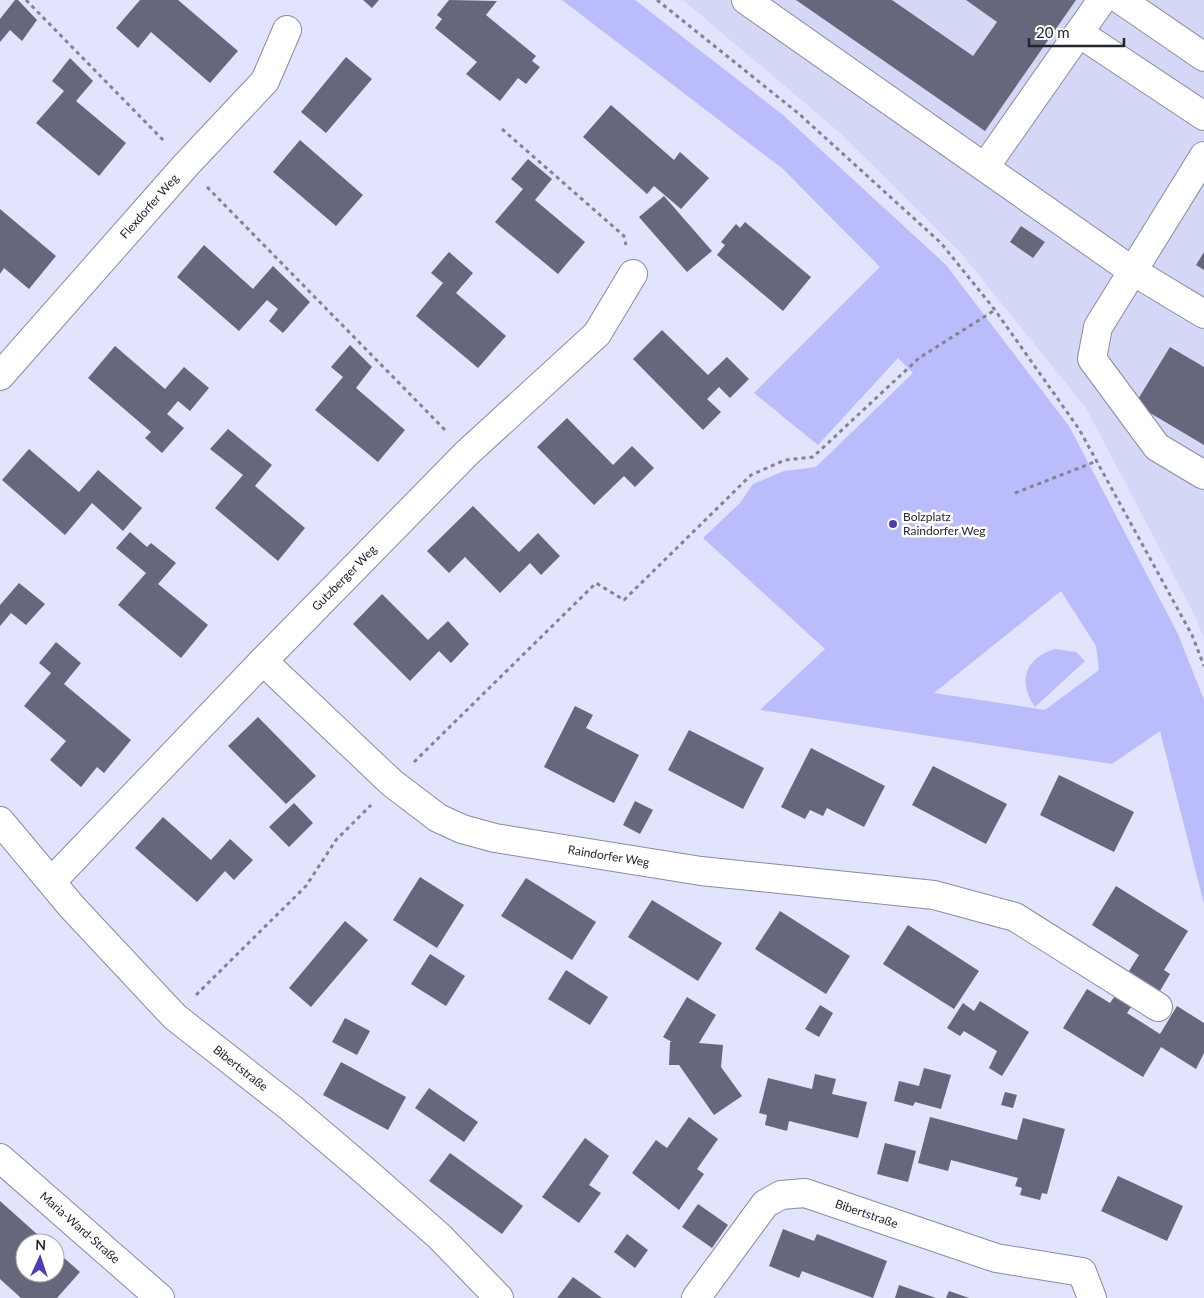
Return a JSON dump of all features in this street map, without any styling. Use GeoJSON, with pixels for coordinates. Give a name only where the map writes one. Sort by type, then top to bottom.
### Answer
{"type":"FeatureCollection","features":[{"type":"Feature","properties":{"kind":"street"},"geometry":{"type":"LineString","coordinates":[[985,167],[1102,0]]}},
{"type":"Feature","properties":{"kind":"street"},"geometry":{"type":"LineString","coordinates":[[1122,0],[1204,57]]}},
{"type":"Feature","properties":{"kind":"street"},"geometry":{"type":"LineString","coordinates":[[750,1],[1132,270],[1204,314]]}},
{"type":"Feature","properties":{"kind":"street","name":"Flexdorfer Weg"},"geometry":{"type":"LineString","coordinates":[[0,376],[186,166],[265,81],[287,30]]}},
{"type":"Feature","properties":{"kind":"street"},"geometry":{"type":"LineString","coordinates":[[1079,33],[1204,116]]}},
{"type":"Feature","properties":{"kind":"street"},"geometry":{"type":"LineString","coordinates":[[1204,156],[1098,326],[1092,358],[1157,447],[1204,475]]}},
{"type":"Feature","properties":{"kind":"street","name":"Gutzberger Weg"},"geometry":{"type":"LineString","coordinates":[[52,881],[262,661],[467,453],[596,334],[633,274]]}},
{"type":"Feature","properties":{"kind":"street","name":"Raindorfer Weg"},"geometry":{"type":"LineString","coordinates":[[262,661],[392,783],[438,818],[462,829],[495,838],[701,871],[934,895],[1015,917],[1158,1006]]}},
{"type":"Feature","properties":{"kind":"street","name":"Bibertstraße"},"geometry":{"type":"LineString","coordinates":[[0,822],[52,881],[72,907],[175,1017],[291,1108],[365,1171],[439,1236],[499,1298]]}},
{"type":"Feature","properties":{"kind":"street","name":"Maria-Ward-Straße"},"geometry":{"type":"LineString","coordinates":[[0,1158],[160,1298]]}},
{"type":"Feature","properties":{"kind":"street","name":"Bibertstraße"},"geometry":{"type":"LineString","coordinates":[[696,1298],[765,1204],[781,1195],[805,1193],[996,1258],[1082,1272],[1092,1298]]}},
{"type":"Feature","properties":{"kind":"path"},"geometry":{"type":"LineString","coordinates":[[26,0],[467,453]]}},
{"type":"Feature","properties":{"kind":"path"},"geometry":{"type":"LineString","coordinates":[[656,0],[798,113],[941,243],[995,310],[1079,429],[1192,635],[1204,666]]}},
{"type":"Feature","properties":{"kind":"path"},"geometry":{"type":"LineString","coordinates":[[502,129],[624,236],[633,274]]}},
{"type":"Feature","properties":{"kind":"path"},"geometry":{"type":"LineString","coordinates":[[175,1017],[306,886],[336,840],[596,583],[624,600],[751,475],[785,460],[813,457],[919,358],[995,310]]}},
{"type":"Feature","properties":{"kind":"path"},"geometry":{"type":"LineString","coordinates":[[1014,492],[1097,461]]}},
{"type":"Feature","properties":{"kind":"shaded area"},"geometry":{"type":"Polygon","coordinates":[[[562,0],[635,0],[783,115],[946,265],[1069,426],[1178,634],[1204,700],[1204,904],[1160,731],[1112,764],[760,710],[825,649],[703,538],[740,503],[753,484],[784,471],[816,467],[913,373],[898,358],[818,445],[754,393],[880,267],[783,169],[562,0]],[[1061,591],[934,693],[1045,710],[1099,670],[1096,646],[1061,591]]]}},
{"type":"Feature","properties":{"kind":"shaded area"},"geometry":{"type":"Polygon","coordinates":[[[683,0],[1204,0],[1204,639],[1195,616],[1086,408],[961,253],[838,131],[683,0]]]}},
{"type":"Feature","properties":{"kind":"shaded area"},"geometry":{"type":"Polygon","coordinates":[[[1055,649],[1076,652],[1085,661],[1035,707],[1026,688],[1027,672],[1037,658],[1055,649]]]}},
{"type":"Feature","properties":{"kind":"building"},"geometry":{"type":"Polygon","coordinates":[[[15,0],[18,0],[37,20],[22,41],[10,30],[0,42],[0,19],[15,0]]]}},
{"type":"Feature","properties":{"kind":"building"},"geometry":{"type":"Polygon","coordinates":[[[140,0],[178,0],[238,51],[210,83],[151,32],[138,48],[116,28],[140,0]]]}},
{"type":"Feature","properties":{"kind":"building"},"geometry":{"type":"Polygon","coordinates":[[[363,0],[379,0],[372,8],[363,0]]]}},
{"type":"Feature","properties":{"kind":"building"},"geometry":{"type":"Polygon","coordinates":[[[449,0],[497,1],[486,15],[536,56],[532,61],[540,67],[526,84],[518,78],[500,101],[466,74],[477,62],[435,28],[442,19],[437,15],[449,0]]]}},
{"type":"Feature","properties":{"kind":"building"},"geometry":{"type":"Polygon","coordinates":[[[796,0],[892,0],[973,56],[997,22],[966,0],[1076,0],[985,131],[796,0]]]}},
{"type":"Feature","properties":{"kind":"building"},"geometry":{"type":"Polygon","coordinates":[[[346,57],[372,79],[326,133],[301,112],[346,57]]]}},
{"type":"Feature","properties":{"kind":"building"},"geometry":{"type":"Polygon","coordinates":[[[70,58],[93,81],[76,101],[126,143],[99,176],[36,123],[64,91],[52,81],[70,58]]]}},
{"type":"Feature","properties":{"kind":"building"},"geometry":{"type":"Polygon","coordinates":[[[611,105],[674,160],[680,152],[709,178],[681,209],[654,186],[647,194],[583,137],[611,105]]]}},
{"type":"Feature","properties":{"kind":"building"},"geometry":{"type":"Polygon","coordinates":[[[300,140],[363,195],[336,226],[273,172],[300,140]]]}},
{"type":"Feature","properties":{"kind":"building"},"geometry":{"type":"Polygon","coordinates":[[[528,159],[552,179],[535,200],[585,242],[558,274],[495,222],[523,189],[511,179],[528,159]]]}},
{"type":"Feature","properties":{"kind":"building"},"geometry":{"type":"Polygon","coordinates":[[[664,196],[712,251],[687,272],[639,217],[664,196]]]}},
{"type":"Feature","properties":{"kind":"building"},"geometry":{"type":"Polygon","coordinates":[[[0,209],[56,256],[29,289],[4,268],[0,274],[0,209]]]}},
{"type":"Feature","properties":{"kind":"building"},"geometry":{"type":"Polygon","coordinates":[[[745,222],[811,277],[783,311],[717,255],[725,245],[721,242],[736,224],[740,228],[745,222]]]}},
{"type":"Feature","properties":{"kind":"building"},"geometry":{"type":"Polygon","coordinates":[[[1021,226],[1045,242],[1033,258],[1010,242],[1021,226]]]}},
{"type":"Feature","properties":{"kind":"building"},"geometry":{"type":"Polygon","coordinates":[[[204,245],[253,289],[273,266],[310,302],[283,333],[269,321],[278,309],[267,300],[239,331],[177,277],[204,245]]]}},
{"type":"Feature","properties":{"kind":"building"},"geometry":{"type":"Polygon","coordinates":[[[449,252],[473,273],[456,293],[506,336],[478,368],[416,316],[443,283],[431,273],[449,252]]]}},
{"type":"Feature","properties":{"kind":"building"},"geometry":{"type":"Polygon","coordinates":[[[1204,252],[1204,270],[1196,265],[1204,252]]]}},
{"type":"Feature","properties":{"kind":"building"},"geometry":{"type":"Polygon","coordinates":[[[662,330],[708,375],[727,357],[749,379],[730,398],[719,387],[707,399],[721,412],[703,430],[633,359],[662,330]]]}},
{"type":"Feature","properties":{"kind":"building"},"geometry":{"type":"Polygon","coordinates":[[[350,345],[372,367],[356,388],[405,430],[378,462],[315,410],[343,377],[331,367],[350,345]]]}},
{"type":"Feature","properties":{"kind":"building"},"geometry":{"type":"Polygon","coordinates":[[[115,346],[165,389],[184,367],[209,388],[190,411],[178,401],[167,414],[184,428],[162,453],[145,438],[151,432],[88,378],[115,346]]]}},
{"type":"Feature","properties":{"kind":"building"},"geometry":{"type":"Polygon","coordinates":[[[1170,347],[1204,367],[1204,445],[1135,404],[1170,347]]]}},
{"type":"Feature","properties":{"kind":"building"},"geometry":{"type":"Polygon","coordinates":[[[567,418],[613,465],[632,446],[654,468],[635,487],[624,476],[594,505],[537,447],[567,418]]]}},
{"type":"Feature","properties":{"kind":"building"},"geometry":{"type":"Polygon","coordinates":[[[228,429],[272,465],[255,486],[305,528],[278,561],[215,508],[243,475],[210,449],[228,429]]]}},
{"type":"Feature","properties":{"kind":"building"},"geometry":{"type":"Polygon","coordinates":[[[29,449],[79,492],[98,470],[142,508],[123,531],[92,503],[65,535],[2,480],[29,449]]]}},
{"type":"Feature","properties":{"kind":"building"},"geometry":{"type":"Polygon","coordinates":[[[473,506],[519,552],[538,533],[560,556],[541,575],[530,563],[500,593],[465,557],[449,573],[427,551],[473,506]]]}},
{"type":"Feature","properties":{"kind":"building"},"geometry":{"type":"Polygon","coordinates":[[[130,532],[147,547],[151,543],[176,563],[158,584],[208,625],[181,658],[118,605],[146,573],[116,548],[130,532]]]}},
{"type":"Feature","properties":{"kind":"building"},"geometry":{"type":"Polygon","coordinates":[[[19,583],[45,604],[26,625],[11,613],[0,626],[0,605],[19,583]]]}},
{"type":"Feature","properties":{"kind":"building"},"geometry":{"type":"Polygon","coordinates":[[[382,594],[428,640],[448,621],[469,644],[451,663],[439,651],[410,681],[353,624],[382,594]]]}},
{"type":"Feature","properties":{"kind":"building"},"geometry":{"type":"Polygon","coordinates":[[[56,642],[81,663],[64,684],[131,740],[104,773],[97,767],[81,787],[50,760],[66,741],[24,706],[51,673],[39,663],[56,642]]]}},
{"type":"Feature","properties":{"kind":"building"},"geometry":{"type":"Polygon","coordinates":[[[575,706],[593,715],[586,728],[639,755],[614,803],[544,767],[575,706]]]}},
{"type":"Feature","properties":{"kind":"building"},"geometry":{"type":"Polygon","coordinates":[[[258,717],[316,776],[286,804],[228,746],[258,717]]]}},
{"type":"Feature","properties":{"kind":"building"},"geometry":{"type":"Polygon","coordinates":[[[689,730],[764,768],[743,809],[668,770],[689,730]]]}},
{"type":"Feature","properties":{"kind":"building"},"geometry":{"type":"Polygon","coordinates":[[[811,748],[885,786],[864,827],[827,808],[823,816],[810,810],[805,819],[781,807],[811,748]]]}},
{"type":"Feature","properties":{"kind":"building"},"geometry":{"type":"Polygon","coordinates":[[[933,766],[1007,804],[986,844],[912,805],[933,766]]]}},
{"type":"Feature","properties":{"kind":"building"},"geometry":{"type":"Polygon","coordinates":[[[1059,775],[1134,812],[1114,852],[1040,815],[1059,775]]]}},
{"type":"Feature","properties":{"kind":"building"},"geometry":{"type":"Polygon","coordinates":[[[635,801],[653,810],[640,834],[623,825],[635,801]]]}},
{"type":"Feature","properties":{"kind":"building"},"geometry":{"type":"Polygon","coordinates":[[[294,803],[313,823],[289,847],[269,827],[294,803]]]}},
{"type":"Feature","properties":{"kind":"building"},"geometry":{"type":"Polygon","coordinates":[[[163,817],[211,860],[230,839],[253,860],[234,880],[225,871],[197,902],[135,848],[163,817]]]}},
{"type":"Feature","properties":{"kind":"building"},"geometry":{"type":"Polygon","coordinates":[[[420,877],[464,905],[437,948],[393,920],[420,877]]]}},
{"type":"Feature","properties":{"kind":"building"},"geometry":{"type":"Polygon","coordinates":[[[526,878],[596,922],[572,960],[501,916],[526,878]]]}},
{"type":"Feature","properties":{"kind":"building"},"geometry":{"type":"Polygon","coordinates":[[[1116,886],[1188,931],[1164,970],[1170,974],[1160,991],[1129,971],[1139,955],[1092,925],[1116,886]]]}},
{"type":"Feature","properties":{"kind":"building"},"geometry":{"type":"Polygon","coordinates":[[[652,900],[722,943],[698,981],[628,937],[652,900]]]}},
{"type":"Feature","properties":{"kind":"building"},"geometry":{"type":"Polygon","coordinates":[[[780,911],[850,956],[826,994],[755,949],[780,911]]]}},
{"type":"Feature","properties":{"kind":"building"},"geometry":{"type":"Polygon","coordinates":[[[345,921],[368,940],[311,1007],[289,988],[345,921]]]}},
{"type":"Feature","properties":{"kind":"building"},"geometry":{"type":"Polygon","coordinates":[[[908,925],[979,971],[954,1009],[883,964],[908,925]]]}},
{"type":"Feature","properties":{"kind":"building"},"geometry":{"type":"Polygon","coordinates":[[[430,954],[465,976],[446,1006],[411,984],[430,954]]]}},
{"type":"Feature","properties":{"kind":"building"},"geometry":{"type":"Polygon","coordinates":[[[566,970],[608,997],[590,1025],[548,999],[566,970]]]}},
{"type":"Feature","properties":{"kind":"building"},"geometry":{"type":"Polygon","coordinates":[[[1087,989],[1110,1003],[1114,997],[1131,1007],[1127,1013],[1160,1034],[1177,1006],[1204,1023],[1204,1053],[1196,1069],[1161,1047],[1143,1077],[1063,1028],[1087,989]]]}},
{"type":"Feature","properties":{"kind":"building"},"geometry":{"type":"Polygon","coordinates":[[[687,997],[716,1015],[699,1043],[723,1045],[721,1067],[742,1096],[714,1115],[679,1065],[669,1065],[670,1042],[672,1042],[663,1037],[687,997]]]}},
{"type":"Feature","properties":{"kind":"building"},"geometry":{"type":"Polygon","coordinates":[[[980,1001],[1029,1032],[1002,1076],[989,1068],[997,1051],[964,1031],[960,1036],[947,1028],[963,1003],[974,1011],[980,1001]]]}},
{"type":"Feature","properties":{"kind":"building"},"geometry":{"type":"Polygon","coordinates":[[[820,1005],[833,1013],[819,1037],[805,1029],[820,1005]]]}},
{"type":"Feature","properties":{"kind":"building"},"geometry":{"type":"Polygon","coordinates":[[[345,1018],[370,1031],[357,1055],[332,1042],[345,1018]]]}},
{"type":"Feature","properties":{"kind":"building"},"geometry":{"type":"Polygon","coordinates":[[[341,1062],[406,1097],[388,1130],[323,1095],[341,1062]]]}},
{"type":"Feature","properties":{"kind":"building"},"geometry":{"type":"Polygon","coordinates":[[[924,1068],[951,1075],[941,1109],[915,1102],[913,1106],[894,1101],[899,1081],[919,1086],[924,1068]]]}},
{"type":"Feature","properties":{"kind":"building"},"geometry":{"type":"Polygon","coordinates":[[[815,1074],[836,1079],[832,1094],[867,1102],[858,1138],[789,1121],[787,1131],[765,1125],[767,1115],[759,1113],[768,1078],[812,1089],[815,1074]]]}},
{"type":"Feature","properties":{"kind":"building"},"geometry":{"type":"Polygon","coordinates":[[[429,1088],[478,1122],[464,1142],[415,1108],[429,1088]]]}},
{"type":"Feature","properties":{"kind":"building"},"geometry":{"type":"Polygon","coordinates":[[[1005,1092],[1017,1095],[1013,1108],[1001,1105],[1005,1092]]]}},
{"type":"Feature","properties":{"kind":"building"},"geometry":{"type":"Polygon","coordinates":[[[689,1117],[718,1139],[697,1169],[704,1174],[679,1210],[632,1173],[656,1140],[667,1148],[689,1117]]]}},
{"type":"Feature","properties":{"kind":"building"},"geometry":{"type":"Polygon","coordinates":[[[930,1117],[1017,1140],[1023,1118],[1065,1129],[1047,1194],[1042,1193],[1040,1200],[1020,1195],[1022,1188],[1015,1186],[1018,1178],[951,1160],[948,1171],[918,1163],[930,1117]]]}},
{"type":"Feature","properties":{"kind":"building"},"geometry":{"type":"Polygon","coordinates":[[[585,1138],[609,1156],[589,1185],[601,1193],[579,1223],[542,1197],[585,1138]]]}},
{"type":"Feature","properties":{"kind":"building"},"geometry":{"type":"Polygon","coordinates":[[[885,1143],[916,1151],[908,1182],[877,1174],[885,1143]]]}},
{"type":"Feature","properties":{"kind":"building"},"geometry":{"type":"Polygon","coordinates":[[[450,1153],[523,1206],[502,1234],[429,1181],[450,1153]]]}},
{"type":"Feature","properties":{"kind":"building"},"geometry":{"type":"Polygon","coordinates":[[[1118,1176],[1183,1206],[1167,1241],[1101,1211],[1118,1176]]]}},
{"type":"Feature","properties":{"kind":"building"},"geometry":{"type":"Polygon","coordinates":[[[0,1201],[36,1233],[15,1233],[15,1283],[65,1283],[65,1259],[80,1272],[57,1298],[21,1298],[0,1279],[0,1201]]]}},
{"type":"Feature","properties":{"kind":"building"},"geometry":{"type":"Polygon","coordinates":[[[698,1204],[728,1225],[712,1248],[682,1227],[698,1204]]]}},
{"type":"Feature","properties":{"kind":"building"},"geometry":{"type":"Polygon","coordinates":[[[783,1229],[814,1241],[817,1234],[887,1261],[873,1298],[802,1271],[799,1278],[769,1266],[783,1229]]]}},
{"type":"Feature","properties":{"kind":"building"},"geometry":{"type":"Polygon","coordinates":[[[627,1234],[648,1250],[635,1268],[614,1252],[627,1234]]]}},
{"type":"Feature","properties":{"kind":"building"},"geometry":{"type":"Polygon","coordinates":[[[573,1277],[602,1298],[557,1298],[573,1277]]]}},
{"type":"Feature","properties":{"kind":"building"},"geometry":{"type":"Polygon","coordinates":[[[899,1285],[936,1298],[895,1298],[899,1285]]]}},
{"type":"Feature","properties":{"kind":"building"},"geometry":{"type":"Polygon","coordinates":[[[949,1291],[969,1298],[946,1298],[949,1291]]]}},
{"type":"Feature","properties":{"kind":"place","name":"Bolzplatz Raindorfer Weg"},"geometry":{"type":"Point","coordinates":[893,524]}}]}
